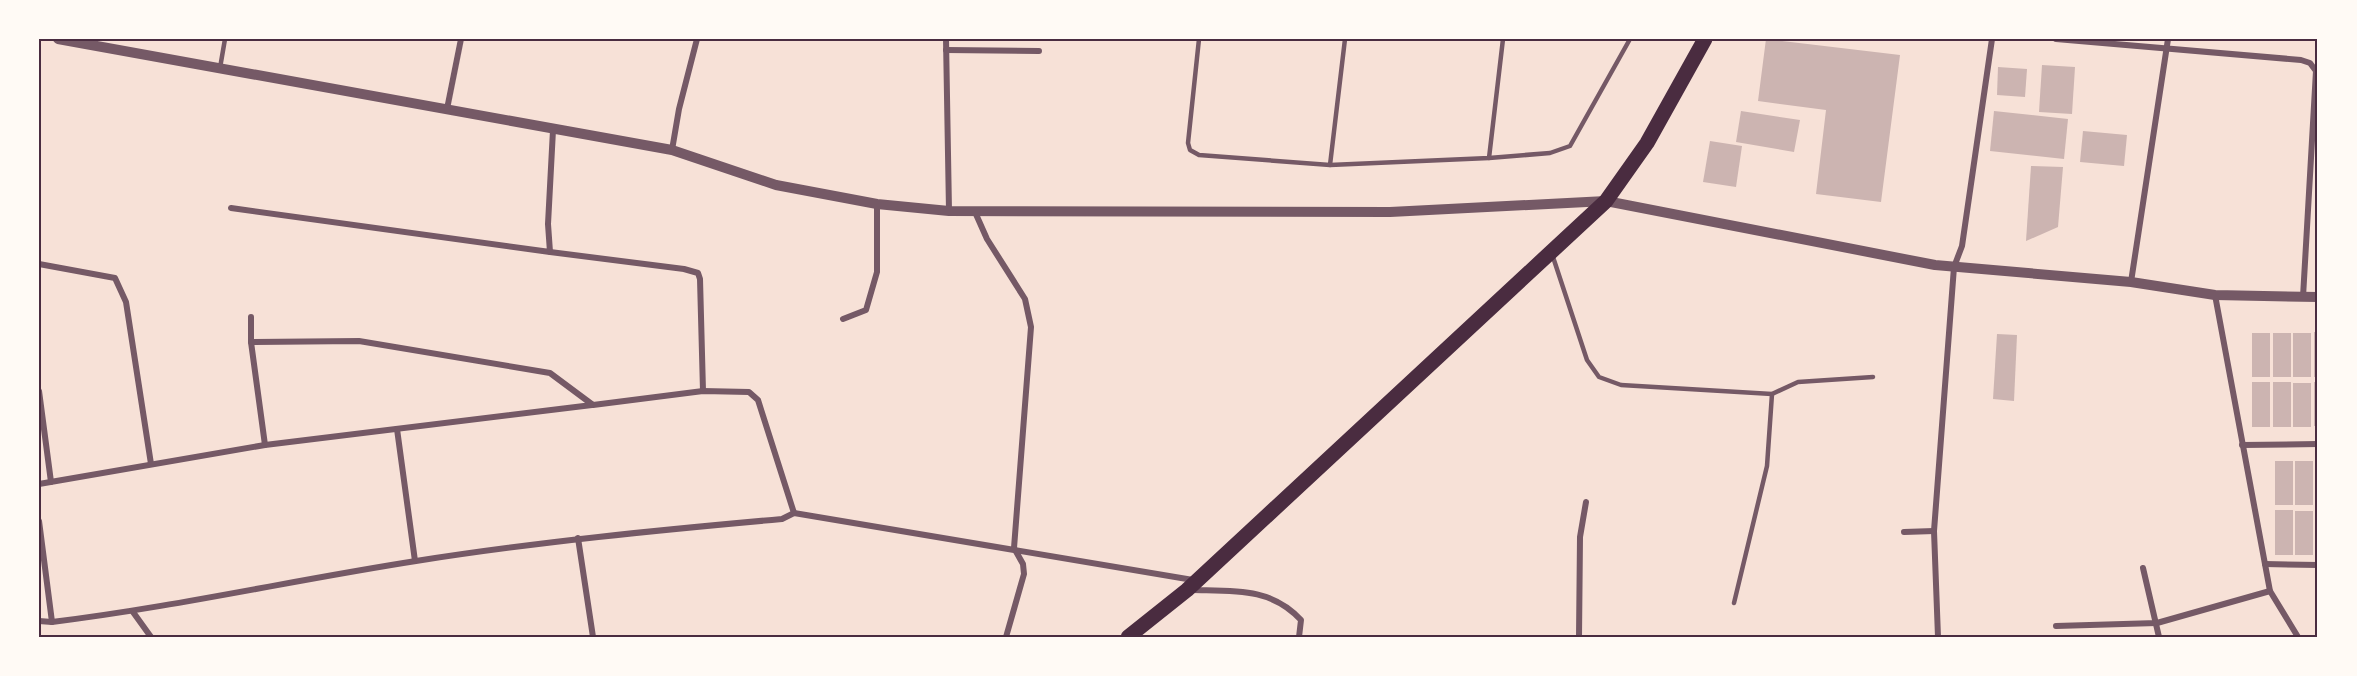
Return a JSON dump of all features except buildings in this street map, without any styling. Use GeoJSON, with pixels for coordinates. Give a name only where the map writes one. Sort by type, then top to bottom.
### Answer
{"type":"FeatureCollection","features":[{"type":"Feature","properties":{"kind":"main road"},"geometry":{"type":"LineString","coordinates":[[1128,637],[1192,586],[1606,201],[1647,143],[1705,39]]}},
{"type":"Feature","properties":{"kind":"street"},"geometry":{"type":"LineString","coordinates":[[58,39],[672,150],[776,185],[877,204],[975,212],[1390,212],[1606,201],[1954,267],[2130,282],[2215,295],[2318,297]]}},
{"type":"Feature","properties":{"kind":"street"},"geometry":{"type":"LineString","coordinates":[[447,109],[461,39]]}},
{"type":"Feature","properties":{"kind":"street"},"geometry":{"type":"LineString","coordinates":[[672,150],[679,109],[698,39]]}},
{"type":"Feature","properties":{"kind":"street"},"geometry":{"type":"LineString","coordinates":[[946,39],[949,211]]}},
{"type":"Feature","properties":{"kind":"street"},"geometry":{"type":"LineString","coordinates":[[1938,637],[1934,531],[1954,267],[1962,246],[1992,39]]}},
{"type":"Feature","properties":{"kind":"street"},"geometry":{"type":"LineString","coordinates":[[2056,39],[2301,60],[2310,63],[2316,71],[2303,297]]}},
{"type":"Feature","properties":{"kind":"street"},"geometry":{"type":"LineString","coordinates":[[2130,282],[2168,39]]}},
{"type":"Feature","properties":{"kind":"street"},"geometry":{"type":"LineString","coordinates":[[946,50],[1039,51]]}},
{"type":"Feature","properties":{"kind":"street"},"geometry":{"type":"LineString","coordinates":[[550,252],[548,224],[553,130]]}},
{"type":"Feature","properties":{"kind":"street"},"geometry":{"type":"LineString","coordinates":[[843,319],[866,310],[877,272],[877,204]]}},
{"type":"Feature","properties":{"kind":"street"},"geometry":{"type":"LineString","coordinates":[[231,208],[684,269],[698,273],[703,391]]}},
{"type":"Feature","properties":{"kind":"street"},"geometry":{"type":"LineString","coordinates":[[975,212],[987,238],[1025,299],[1031,327],[1014,549],[1023,564],[1024,574],[1006,637]]}},
{"type":"Feature","properties":{"kind":"street"},"geometry":{"type":"LineString","coordinates":[[39,264],[115,278],[126,302],[151,464]]}},
{"type":"Feature","properties":{"kind":"street"},"geometry":{"type":"LineString","coordinates":[[2215,295],[2270,591],[2299,636]]}},
{"type":"Feature","properties":{"kind":"street"},"geometry":{"type":"LineString","coordinates":[[251,316],[251,342],[265,445]]}},
{"type":"Feature","properties":{"kind":"street"},"geometry":{"type":"LineString","coordinates":[[251,342],[359,341],[550,373],[593,405]]}},
{"type":"Feature","properties":{"kind":"street"},"geometry":{"type":"LineString","coordinates":[[39,391],[51,482]]}},
{"type":"Feature","properties":{"kind":"street"},"geometry":{"type":"LineString","coordinates":[[39,484],[265,445],[703,391],[749,392],[758,400],[794,513]]}},
{"type":"Feature","properties":{"kind":"street"},"geometry":{"type":"LineString","coordinates":[[397,429],[415,561]]}},
{"type":"Feature","properties":{"kind":"street"},"geometry":{"type":"LineString","coordinates":[[2242,445],[2318,444]]}},
{"type":"Feature","properties":{"kind":"street"},"geometry":{"type":"LineString","coordinates":[[1579,637],[1580,537],[1586,502]]}},
{"type":"Feature","properties":{"kind":"street"},"geometry":{"type":"LineString","coordinates":[[39,621],[52,622],[133,612],[415,561],[578,538],[782,519],[794,513],[1014,549],[1192,586],[1254,592],[1293,612],[1301,620],[1299,637]]}},
{"type":"Feature","properties":{"kind":"street"},"geometry":{"type":"LineString","coordinates":[[39,521],[52,622]]}},
{"type":"Feature","properties":{"kind":"street"},"geometry":{"type":"LineString","coordinates":[[1904,532],[1934,531]]}},
{"type":"Feature","properties":{"kind":"street"},"geometry":{"type":"LineString","coordinates":[[578,538],[593,637]]}},
{"type":"Feature","properties":{"kind":"street"},"geometry":{"type":"LineString","coordinates":[[2265,564],[2318,565]]}},
{"type":"Feature","properties":{"kind":"street"},"geometry":{"type":"LineString","coordinates":[[2143,568],[2159,637]]}},
{"type":"Feature","properties":{"kind":"street"},"geometry":{"type":"LineString","coordinates":[[2056,627],[2157,623],[2270,591]]}},
{"type":"Feature","properties":{"kind":"street"},"geometry":{"type":"LineString","coordinates":[[133,612],[151,637]]}},
{"type":"Feature","properties":{"kind":"lane"},"geometry":{"type":"LineString","coordinates":[[220,70],[225,39]]}},
{"type":"Feature","properties":{"kind":"lane"},"geometry":{"type":"LineString","coordinates":[[1199,39],[1188,143],[1190,150],[1199,155],[1330,165],[1489,158],[1550,153],[1570,146],[1630,39]]}},
{"type":"Feature","properties":{"kind":"lane"},"geometry":{"type":"LineString","coordinates":[[1330,165],[1345,39]]}},
{"type":"Feature","properties":{"kind":"lane"},"geometry":{"type":"LineString","coordinates":[[1489,158],[1503,39]]}},
{"type":"Feature","properties":{"kind":"lane"},"geometry":{"type":"LineString","coordinates":[[1551,252],[1587,360],[1599,377],[1621,385],[1772,394],[1798,381],[1873,377]]}},
{"type":"Feature","properties":{"kind":"lane"},"geometry":{"type":"LineString","coordinates":[[1734,603],[1767,466],[1772,394]]}}]}
